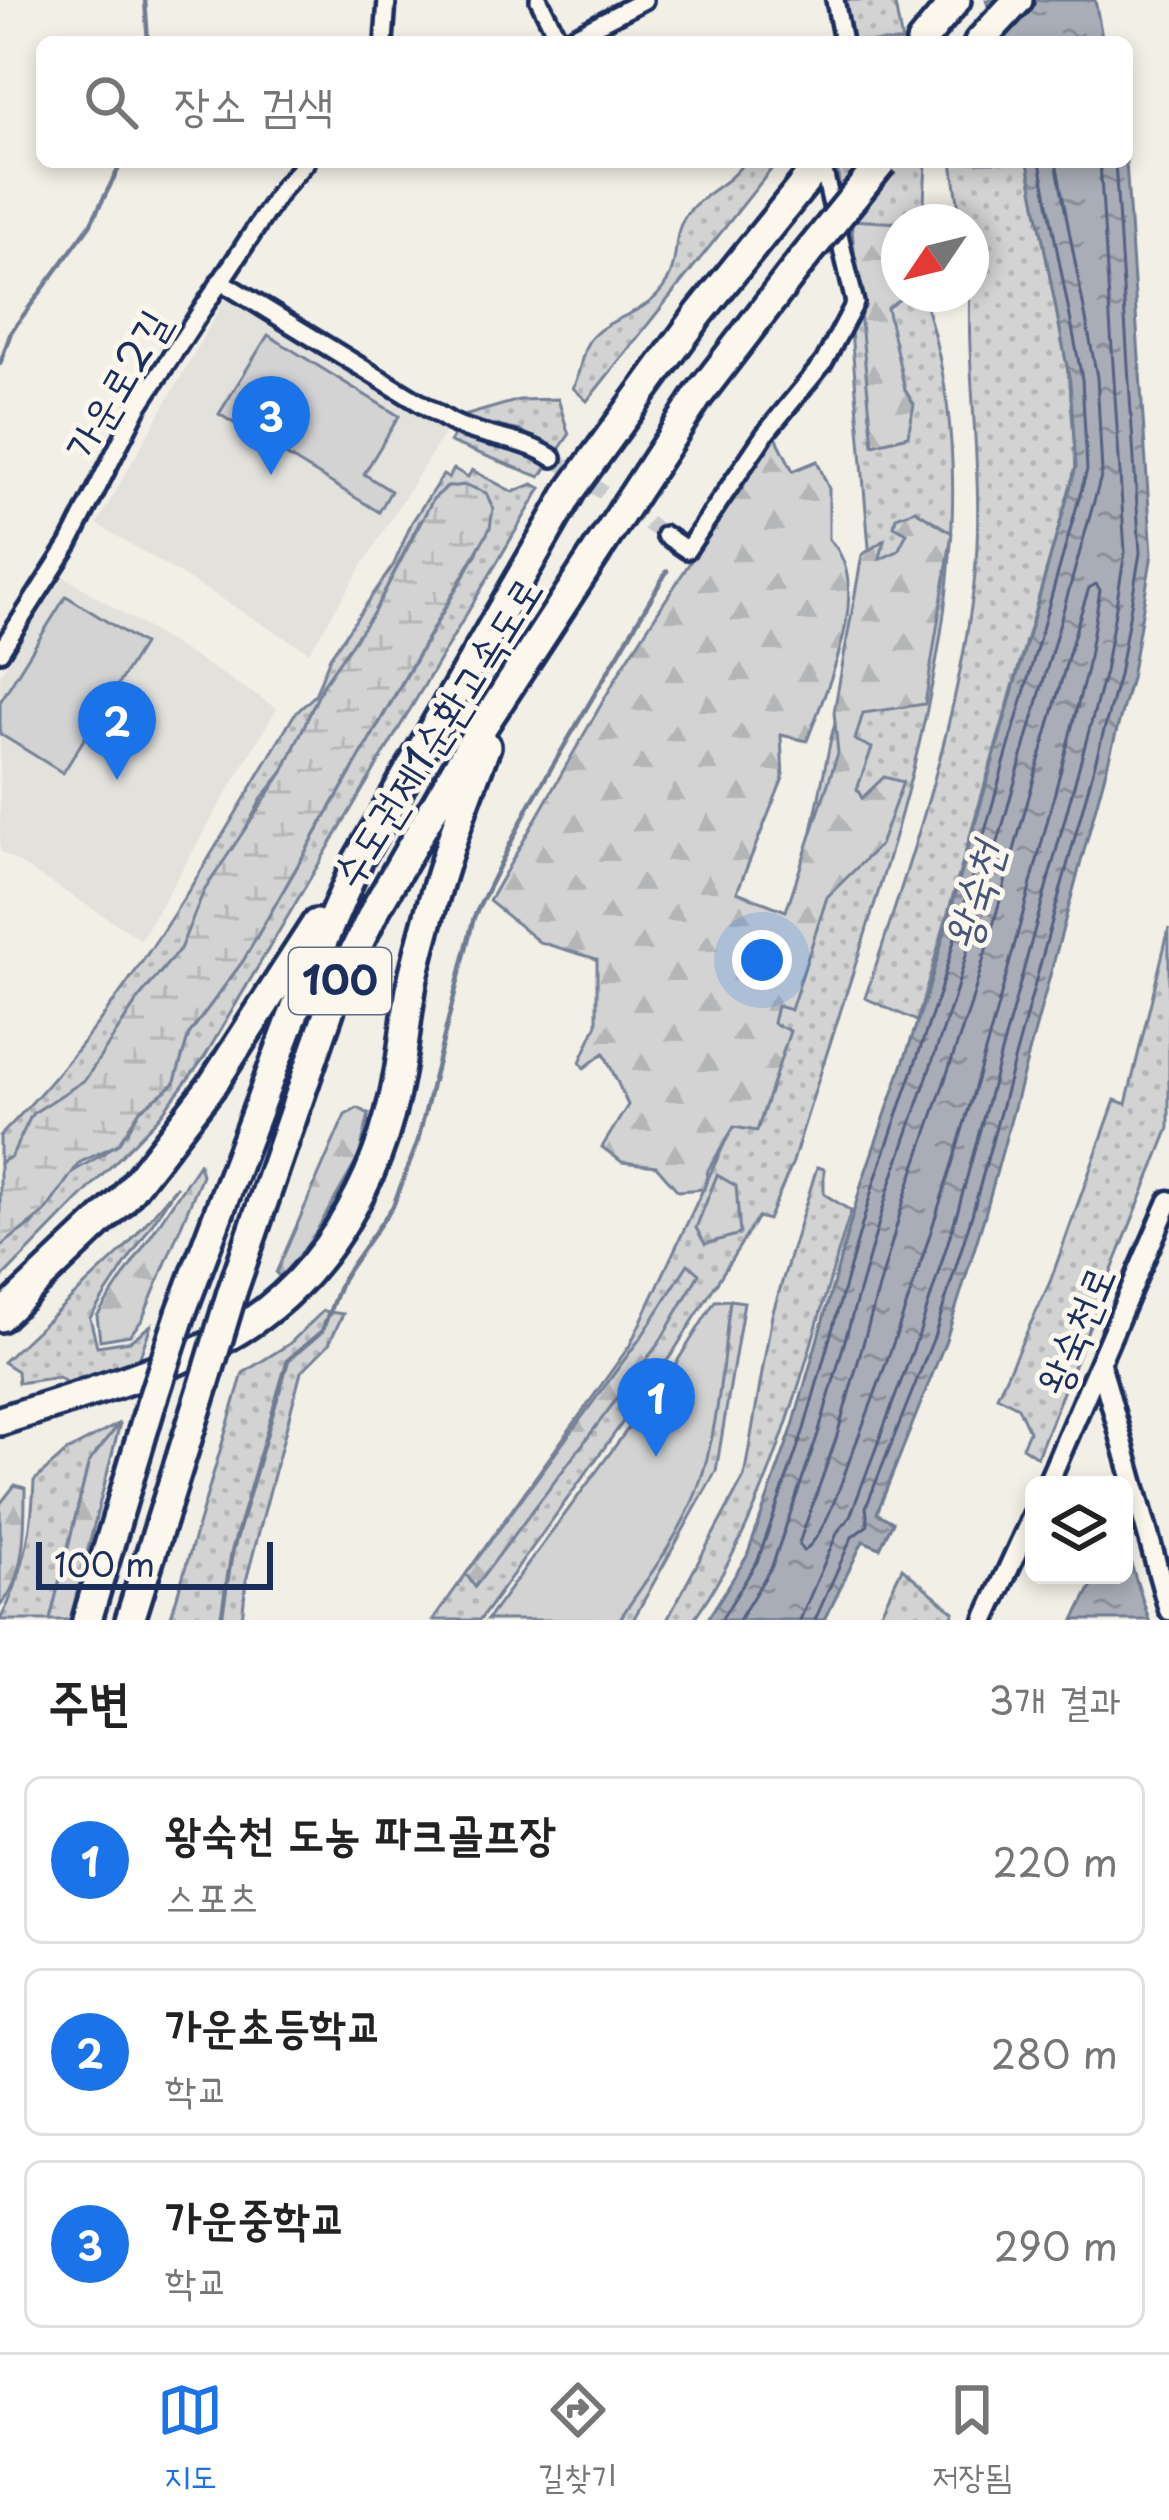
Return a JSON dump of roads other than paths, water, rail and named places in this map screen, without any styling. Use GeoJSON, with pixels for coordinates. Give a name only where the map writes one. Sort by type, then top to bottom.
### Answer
{"type":"FeatureCollection","features":[{"type":"Feature","properties":{"kind":"highway"},"geometry":{"type":"LineString","coordinates":[[926,36],[956,0]]}},
{"type":"Feature","properties":{"kind":"highway"},"geometry":{"type":"LineString","coordinates":[[985,36],[1018,0]]}},
{"type":"Feature","properties":{"kind":"highway","name":"수도권제1순환고속도로"},"geometry":{"type":"LineString","coordinates":[[88,1620],[181,1313],[308,977],[358,860],[572,490],[817,168]]}},
{"type":"Feature","properties":{"kind":"highway","name":"수도권제1순환고속도로"},"geometry":{"type":"LineString","coordinates":[[130,1620],[232,1292],[338,985],[376,908],[698,396],[877,168]]}},
{"type":"Feature","properties":{"kind":"highway"},"geometry":{"type":"LineString","coordinates":[[0,1421],[114,1385],[218,1342],[308,1274],[360,1199],[388,1119],[410,995],[447,846],[505,697]]}},
{"type":"Feature","properties":{"kind":"highway"},"geometry":{"type":"LineString","coordinates":[[0,1317],[135,1184],[213,1084],[358,860]]}},
{"type":"Feature","properties":{"kind":"street"},"geometry":{"type":"LineString","coordinates":[[384,36],[387,0]]}},
{"type":"Feature","properties":{"kind":"street"},"geometry":{"type":"LineString","coordinates":[[539,0],[558,36]]}},
{"type":"Feature","properties":{"kind":"street"},"geometry":{"type":"LineString","coordinates":[[573,36],[644,0]]}},
{"type":"Feature","properties":{"kind":"street"},"geometry":{"type":"LineString","coordinates":[[835,0],[842,36]]}},
{"type":"Feature","properties":{"kind":"street","name":"가운로2길"},"geometry":{"type":"LineString","coordinates":[[0,652],[69,544],[138,407],[280,190],[300,168]]}},
{"type":"Feature","properties":{"kind":"street"},"geometry":{"type":"LineString","coordinates":[[665,535],[687,550],[765,434],[824,362],[855,303],[823,168]]}},
{"type":"Feature","properties":{"kind":"street"},"geometry":{"type":"LineString","coordinates":[[220,281],[452,422],[471,432],[530,442],[553,458]]}},
{"type":"Feature","properties":{"kind":"street","name":"왕숙천로"},"geometry":{"type":"LineString","coordinates":[[1051,1476],[1169,1202]]}},
{"type":"Feature","properties":{"kind":"street"},"geometry":{"type":"LineString","coordinates":[[1101,1366],[1169,1610]]}},
{"type":"Feature","properties":{"kind":"street"},"geometry":{"type":"LineString","coordinates":[[985,1620],[1025,1533]]}},
{"type":"Feature","properties":{"kind":"water"},"geometry":{"type":"Polygon","coordinates":[[[986,0],[1095,0],[1102,36],[998,36],[986,0]]]}},
{"type":"Feature","properties":{"kind":"water","name":"왕숙천"},"geometry":{"type":"Polygon","coordinates":[[[1029,168],[1126,168],[1152,554],[1131,678],[984,1218],[946,1340],[877,1513],[893,1522],[880,1548],[863,1541],[825,1620],[707,1620],[747,1556],[793,1426],[862,1182],[928,991],[1076,467],[1070,382],[1029,168]]]}},
{"type":"Feature","properties":{"kind":"water"},"geometry":{"type":"Polygon","coordinates":[[[1133,1570],[1149,1620],[1074,1620],[1092,1584],[1133,1584],[1133,1570]]]}},
{"type":"Feature","properties":{"kind":"waterway"},"geometry":{"type":"LineString","coordinates":[[145,0],[148,36]]}},
{"type":"Feature","properties":{"kind":"waterway"},"geometry":{"type":"LineString","coordinates":[[0,364],[11,332],[90,225],[119,168]]}},
{"type":"Feature","properties":{"kind":"waterway"},"geometry":{"type":"LineString","coordinates":[[221,1620],[232,1552],[288,1360],[322,1331],[342,1279],[393,1206],[417,1144],[474,917],[529,806],[667,571]]}},
{"type":"Feature","properties":{"kind":"tunnel"},"geometry":{"type":"LineString","coordinates":[[553,458],[665,535]]}},
{"type":"Feature","properties":{"kind":"place","name":"가운중학교"},"geometry":{"type":"Point","coordinates":[271,475]}},
{"type":"Feature","properties":{"kind":"place","name":"가운초등학교"},"geometry":{"type":"Point","coordinates":[117,780]}},
{"type":"Feature","properties":{"kind":"place","name":"왕숙천 도농 파크골프장"},"geometry":{"type":"Point","coordinates":[656,1457]}}]}
